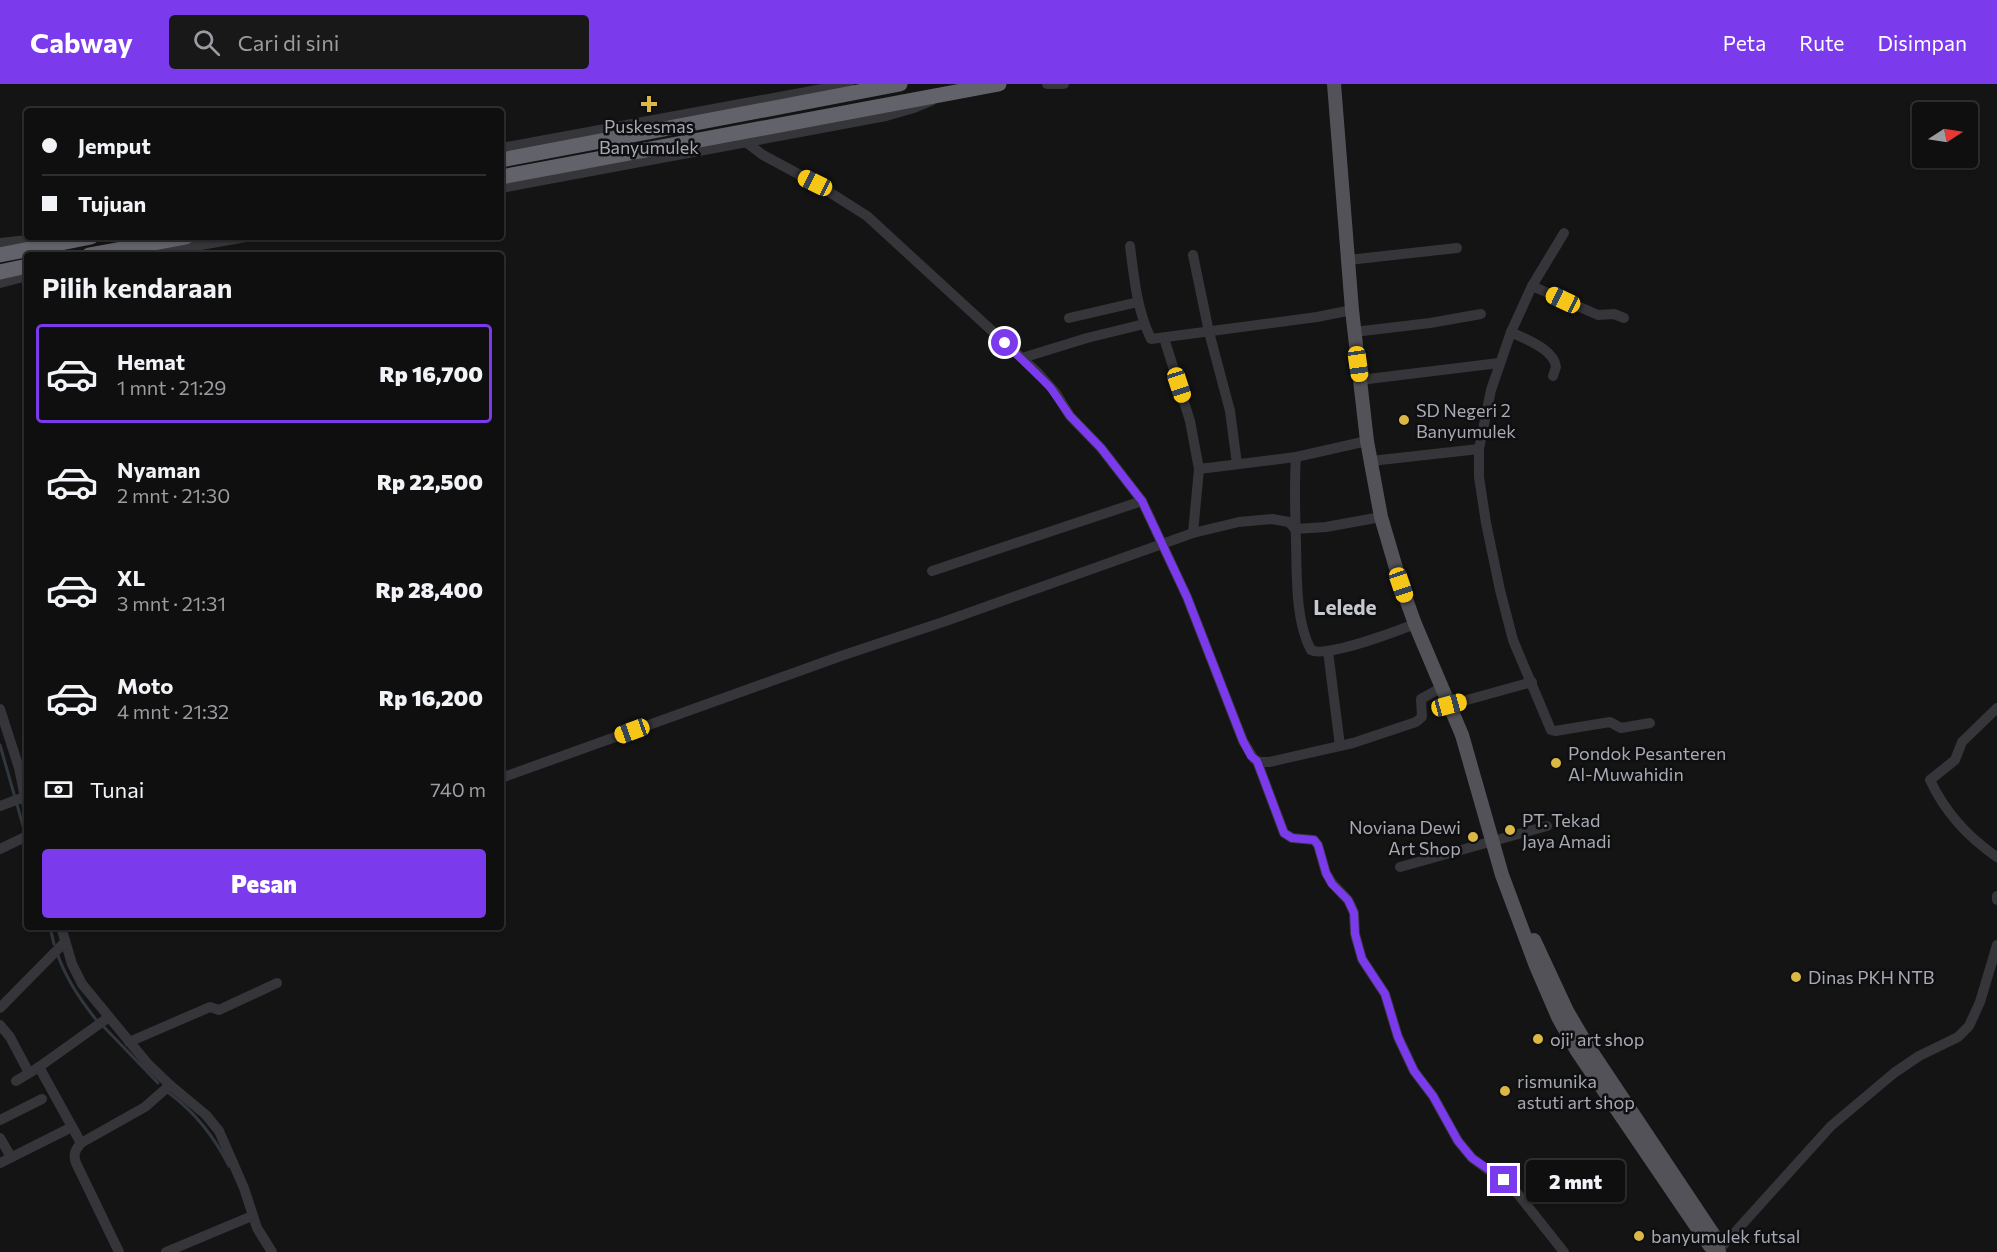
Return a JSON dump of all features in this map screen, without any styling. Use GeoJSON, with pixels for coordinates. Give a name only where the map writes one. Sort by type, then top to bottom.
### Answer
{"type":"FeatureCollection","features":[{"type":"Feature","properties":{"kind":"highway"},"geometry":{"type":"LineString","coordinates":[[504,159],[900,84]]}},
{"type":"Feature","properties":{"kind":"highway"},"geometry":{"type":"LineString","coordinates":[[504,176],[999,84]]}},
{"type":"Feature","properties":{"kind":"highway"},"geometry":{"type":"LineString","coordinates":[[0,255],[75,240]]}},
{"type":"Feature","properties":{"kind":"highway"},"geometry":{"type":"LineString","coordinates":[[108,252],[170,240]]}},
{"type":"Feature","properties":{"kind":"highway"},"geometry":{"type":"LineString","coordinates":[[0,272],[24,267]]}},
{"type":"Feature","properties":{"kind":"main road"},"geometry":{"type":"LineString","coordinates":[[1334,84],[1354,332],[1367,441],[1381,517],[1415,624],[1468,752],[1492,843],[1517,917],[1538,947],[1563,1014],[1587,1045],[1717,1240],[1719,1252]]}},
{"type":"Feature","properties":{"kind":"street"},"geometry":{"type":"LineString","coordinates":[[504,147],[849,84]]}},
{"type":"Feature","properties":{"kind":"street"},"geometry":{"type":"LineString","coordinates":[[1047,84],[1064,84]]}},
{"type":"Feature","properties":{"kind":"street"},"geometry":{"type":"LineString","coordinates":[[504,187],[886,116],[914,108],[942,96]]}},
{"type":"Feature","properties":{"kind":"street"},"geometry":{"type":"LineString","coordinates":[[747,142],[763,155],[815,183],[867,216],[1022,358],[1050,387],[1070,416],[1101,448],[1142,501],[1187,597],[1243,741],[1251,756],[1257,761],[1284,833],[1292,838],[1314,840],[1318,845],[1326,873],[1332,884],[1348,900],[1354,913],[1355,934],[1362,959],[1385,994],[1398,1037],[1414,1071],[1433,1096],[1465,1150],[1484,1168],[1494,1172],[1513,1188],[1564,1252]]}},
{"type":"Feature","properties":{"kind":"street"},"geometry":{"type":"LineString","coordinates":[[1564,233],[1532,286],[1499,363],[1484,418],[1479,449],[1479,477],[1484,511],[1500,590],[1513,639],[1552,732],[1610,722],[1621,728],[1650,723]]}},
{"type":"Feature","properties":{"kind":"street"},"geometry":{"type":"LineString","coordinates":[[0,243],[41,240],[65,242]]}},
{"type":"Feature","properties":{"kind":"street"},"geometry":{"type":"LineString","coordinates":[[162,252],[229,240]]}},
{"type":"Feature","properties":{"kind":"street"},"geometry":{"type":"LineString","coordinates":[[1130,246],[1138,302],[1151,339],[1317,317],[1352,310]]}},
{"type":"Feature","properties":{"kind":"street"},"geometry":{"type":"LineString","coordinates":[[1348,260],[1457,248]]}},
{"type":"Feature","properties":{"kind":"street"},"geometry":{"type":"LineString","coordinates":[[1193,255],[1209,332],[1230,411],[1238,464]]}},
{"type":"Feature","properties":{"kind":"street"},"geometry":{"type":"LineString","coordinates":[[0,283],[24,277]]}},
{"type":"Feature","properties":{"kind":"street"},"geometry":{"type":"LineString","coordinates":[[1532,286],[1600,316],[1614,314],[1624,318]]}},
{"type":"Feature","properties":{"kind":"street"},"geometry":{"type":"LineString","coordinates":[[1068,318],[1138,302]]}},
{"type":"Feature","properties":{"kind":"street"},"geometry":{"type":"LineString","coordinates":[[1354,332],[1430,323],[1480,314]]}},
{"type":"Feature","properties":{"kind":"street"},"geometry":{"type":"LineString","coordinates":[[1022,358],[1087,338],[1144,324]]}},
{"type":"Feature","properties":{"kind":"street"},"geometry":{"type":"LineString","coordinates":[[1511,332],[1534,344],[1553,358],[1556,367],[1553,376]]}},
{"type":"Feature","properties":{"kind":"street"},"geometry":{"type":"LineString","coordinates":[[1164,338],[1190,421],[1199,469],[1193,533]]}},
{"type":"Feature","properties":{"kind":"street"},"geometry":{"type":"LineString","coordinates":[[1360,380],[1499,363]]}},
{"type":"Feature","properties":{"kind":"street"},"geometry":{"type":"LineString","coordinates":[[1199,469],[1296,457],[1367,441]]}},
{"type":"Feature","properties":{"kind":"street"},"geometry":{"type":"LineString","coordinates":[[1371,461],[1479,449]]}},
{"type":"Feature","properties":{"kind":"street"},"geometry":{"type":"LineString","coordinates":[[1296,457],[1295,529],[1301,615],[1312,652],[1328,651],[1415,624]]}},
{"type":"Feature","properties":{"kind":"street"},"geometry":{"type":"LineString","coordinates":[[932,571],[1142,501]]}},
{"type":"Feature","properties":{"kind":"street"},"geometry":{"type":"LineString","coordinates":[[1295,529],[1326,527],[1381,517]]}},
{"type":"Feature","properties":{"kind":"street"},"geometry":{"type":"LineString","coordinates":[[504,777],[1193,533],[1239,522],[1272,519],[1289,522],[1295,529]]}},
{"type":"Feature","properties":{"kind":"street"},"geometry":{"type":"LineString","coordinates":[[1328,651],[1340,746]]}},
{"type":"Feature","properties":{"kind":"street"},"geometry":{"type":"LineString","coordinates":[[1449,705],[1532,682]]}},
{"type":"Feature","properties":{"kind":"street"},"geometry":{"type":"LineString","coordinates":[[1257,761],[1269,762],[1300,756],[1417,722],[1422,714],[1421,699],[1441,688]]}},
{"type":"Feature","properties":{"kind":"street"},"geometry":{"type":"LineString","coordinates":[[1997,708],[1962,742],[1955,760],[1930,780],[1965,832],[1997,857]]}},
{"type":"Feature","properties":{"kind":"street"},"geometry":{"type":"LineString","coordinates":[[0,709],[23,768]]}},
{"type":"Feature","properties":{"kind":"street"},"geometry":{"type":"LineString","coordinates":[[0,806],[24,800]]}},
{"type":"Feature","properties":{"kind":"street"},"geometry":{"type":"LineString","coordinates":[[1400,867],[1547,826]]}},
{"type":"Feature","properties":{"kind":"street"},"geometry":{"type":"LineString","coordinates":[[0,849],[24,838]]}},
{"type":"Feature","properties":{"kind":"street"},"geometry":{"type":"LineString","coordinates":[[62,930],[77,975],[104,1021],[129,1042],[170,1085],[206,1115],[219,1131],[240,1178],[249,1217],[272,1252]]}},
{"type":"Feature","properties":{"kind":"street"},"geometry":{"type":"LineString","coordinates":[[0,1008],[65,942]]}},
{"type":"Feature","properties":{"kind":"street"},"geometry":{"type":"LineString","coordinates":[[1719,1252],[1831,1126],[1894,1073],[1919,1056],[1958,1037],[1969,1026],[1980,1002],[1997,945]]}},
{"type":"Feature","properties":{"kind":"street"},"geometry":{"type":"LineString","coordinates":[[129,1042],[210,1007],[219,1010],[277,983]]}},
{"type":"Feature","properties":{"kind":"street"},"geometry":{"type":"LineString","coordinates":[[16,1081],[39,1068],[104,1021]]}},
{"type":"Feature","properties":{"kind":"street"},"geometry":{"type":"LineString","coordinates":[[0,1025],[10,1037],[29,1073]]}},
{"type":"Feature","properties":{"kind":"street"},"geometry":{"type":"LineString","coordinates":[[39,1068],[81,1143]]}},
{"type":"Feature","properties":{"kind":"street"},"geometry":{"type":"LineString","coordinates":[[119,1252],[75,1160],[75,1150],[81,1143],[145,1107],[170,1085]]}},
{"type":"Feature","properties":{"kind":"street"},"geometry":{"type":"LineString","coordinates":[[0,1120],[42,1099]]}},
{"type":"Feature","properties":{"kind":"street"},"geometry":{"type":"LineString","coordinates":[[0,1163],[72,1127]]}},
{"type":"Feature","properties":{"kind":"street"},"geometry":{"type":"LineString","coordinates":[[0,1138],[11,1157]]}},
{"type":"Feature","properties":{"kind":"street"},"geometry":{"type":"LineString","coordinates":[[166,1252],[249,1217]]}},
{"type":"Feature","properties":{"kind":"waterway"},"geometry":{"type":"LineString","coordinates":[[0,745],[24,829]]}},
{"type":"Feature","properties":{"kind":"waterway"},"geometry":{"type":"LineString","coordinates":[[51,930],[54,944]]}},
{"type":"Feature","properties":{"kind":"waterway"},"geometry":{"type":"LineString","coordinates":[[57,953],[74,989],[98,1022]]}},
{"type":"Feature","properties":{"kind":"waterway"},"geometry":{"type":"LineString","coordinates":[[103,1026],[158,1083]]}},
{"type":"Feature","properties":{"kind":"waterway"},"geometry":{"type":"LineString","coordinates":[[169,1093],[204,1126],[229,1166]]}},
{"type":"Feature","properties":{"kind":"place","name":"Puskesmas Banyumulek"},"geometry":{"type":"Point","coordinates":[649,104]}},
{"type":"Feature","properties":{"kind":"place","name":"SD Negeri 2 Banyumulek"},"geometry":{"type":"Point","coordinates":[1404,420]}},
{"type":"Feature","properties":{"kind":"place","name":"Pondok Pesanteren Al-Muwahidin"},"geometry":{"type":"Point","coordinates":[1556,763]}},
{"type":"Feature","properties":{"kind":"place","name":"PT. Tekad Jaya Amadi"},"geometry":{"type":"Point","coordinates":[1510,830]}},
{"type":"Feature","properties":{"kind":"place","name":"Noviana Dewi Art Shop"},"geometry":{"type":"Point","coordinates":[1473,837]}},
{"type":"Feature","properties":{"kind":"place","name":"Dinas PKH NTB"},"geometry":{"type":"Point","coordinates":[1796,977]}},
{"type":"Feature","properties":{"kind":"place","name":"oji' art shop"},"geometry":{"type":"Point","coordinates":[1538,1039]}},
{"type":"Feature","properties":{"kind":"place","name":"rismunika astuti art shop"},"geometry":{"type":"Point","coordinates":[1505,1091]}},
{"type":"Feature","properties":{"kind":"place","name":"banyumulek futsal"},"geometry":{"type":"Point","coordinates":[1639,1236]}},
{"type":"Feature","properties":{"kind":"district","name":"Lelede"},"geometry":{"type":"Point","coordinates":[1345,606]}},
{"type":"Feature","properties":{"kind":"route"},"geometry":{"type":"LineString","coordinates":[[1005,343],[1050,387],[1070,416],[1134,487],[1153,522],[1187,597],[1247,751],[1257,761],[1284,833],[1292,838],[1314,840],[1318,845],[1326,873],[1332,884],[1348,900],[1354,913],[1355,934],[1362,959],[1385,994],[1398,1037],[1414,1071],[1433,1096],[1458,1141],[1472,1158],[1504,1180]]}}]}
